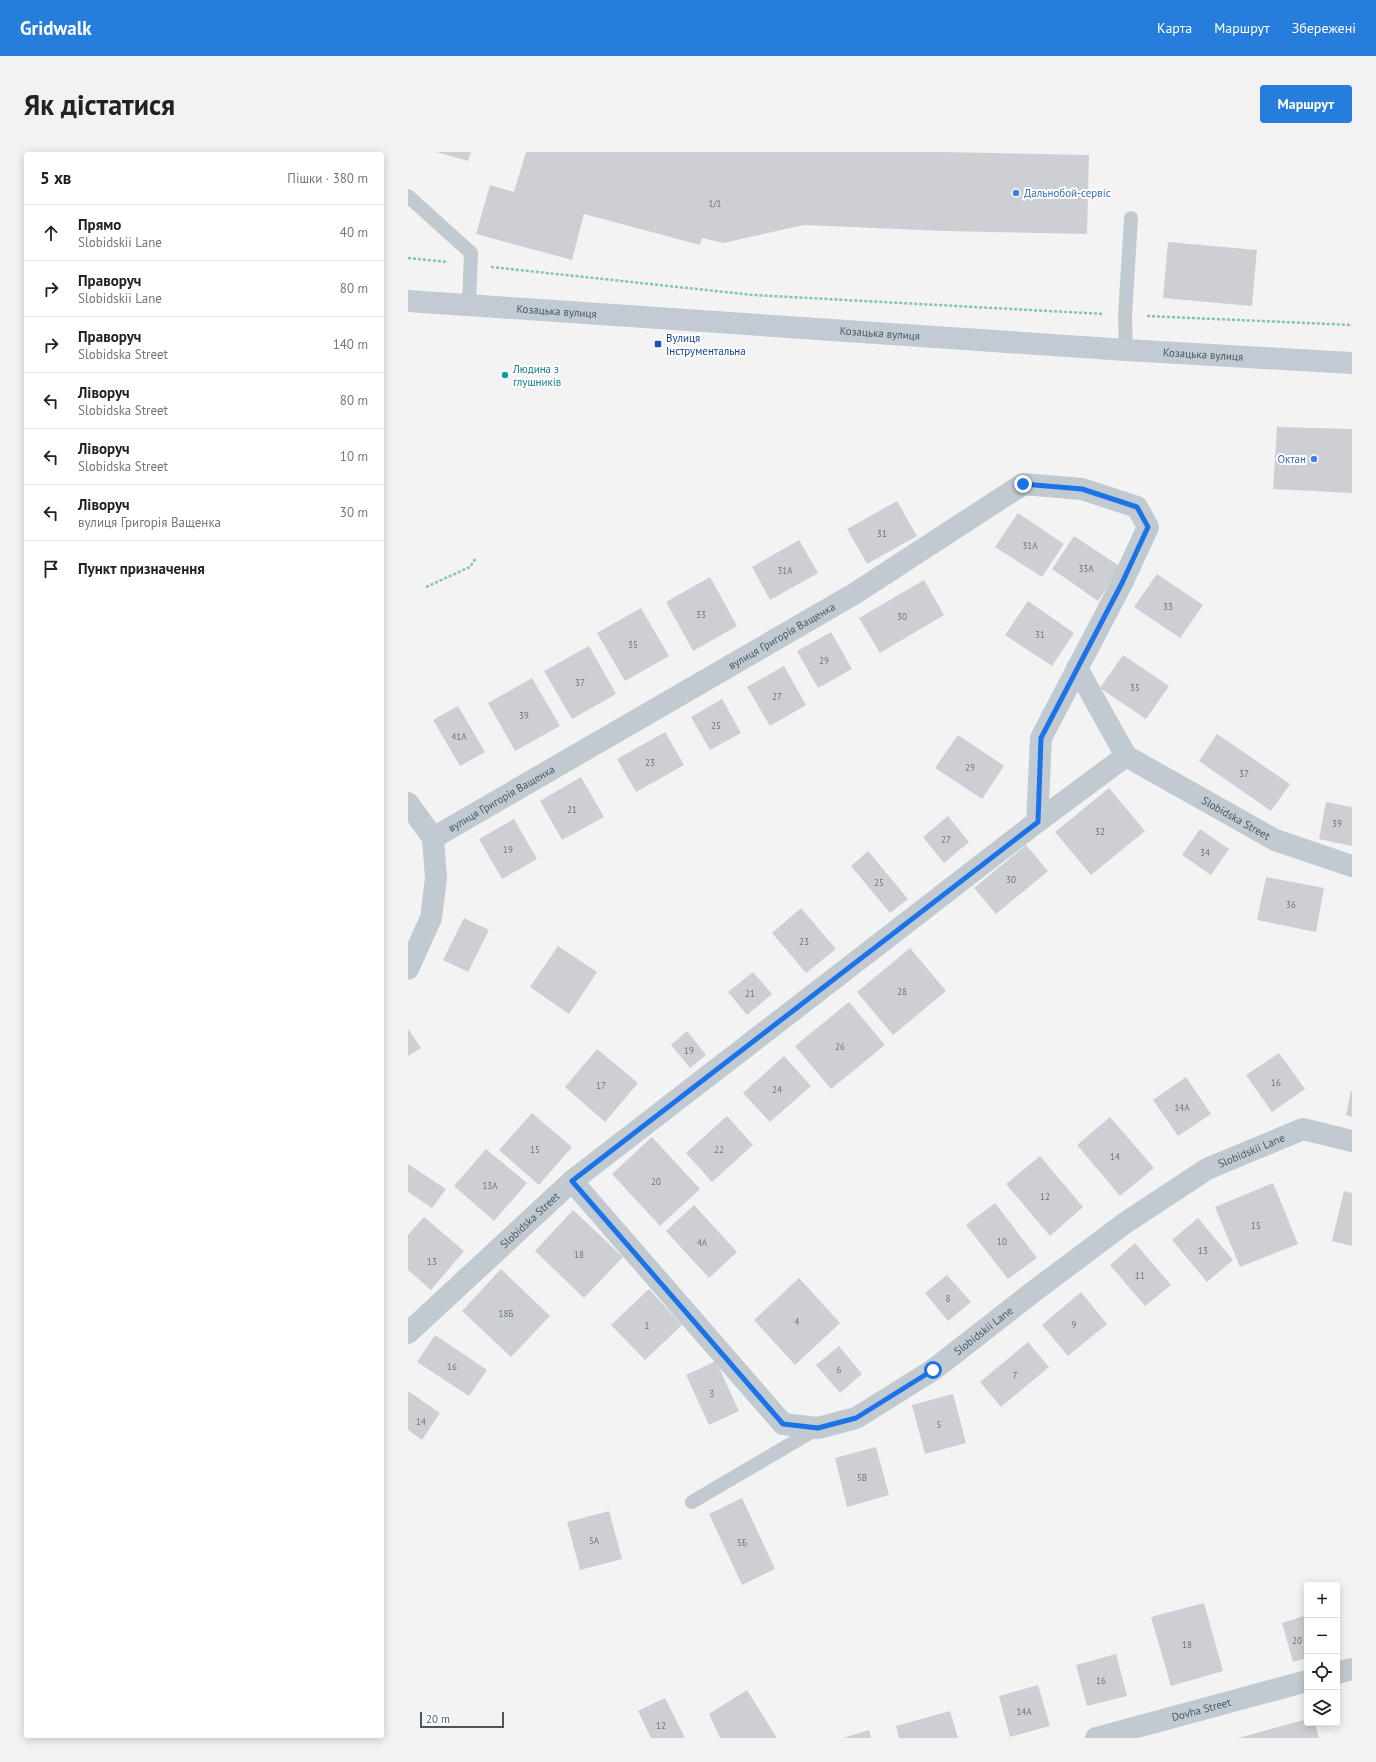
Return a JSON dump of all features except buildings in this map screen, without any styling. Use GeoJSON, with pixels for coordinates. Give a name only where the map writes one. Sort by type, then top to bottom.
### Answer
{"type":"FeatureCollection","features":[{"type":"Feature","properties":{"kind":"main road","name":"Козацька вулиця"},"geometry":{"type":"LineString","coordinates":[[408,301],[1126,350],[1352,363]]}},
{"type":"Feature","properties":{"kind":"street","name":"вулиця Григорія Ващенка"},"geometry":{"type":"LineString","coordinates":[[433,838],[854,594],[1023,484],[1082,489],[1137,507],[1148,527],[1122,583],[1077,668]]}},
{"type":"Feature","properties":{"kind":"street"},"geometry":{"type":"LineString","coordinates":[[1077,668],[1126,756]]}},
{"type":"Feature","properties":{"kind":"street"},"geometry":{"type":"LineString","coordinates":[[1038,822],[1041,738],[1077,668]]}},
{"type":"Feature","properties":{"kind":"street","name":"Slobidska Street"},"geometry":{"type":"LineString","coordinates":[[408,1333],[572,1181],[1126,756],[1274,840],[1352,866]]}},
{"type":"Feature","properties":{"kind":"street"},"geometry":{"type":"LineString","coordinates":[[408,803],[433,838],[436,878],[431,918],[408,969]]}},
{"type":"Feature","properties":{"kind":"street","name":"Slobidskii Lane"},"geometry":{"type":"LineString","coordinates":[[572,1181],[783,1424],[818,1428],[856,1418],[933,1370],[1125,1223],[1207,1169],[1303,1128],[1352,1141]]}},
{"type":"Feature","properties":{"kind":"street"},"geometry":{"type":"LineString","coordinates":[[1340,1672],[1352,1669]]}},
{"type":"Feature","properties":{"kind":"street","name":"Dovha Street"},"geometry":{"type":"LineString","coordinates":[[1096,1738],[1304,1682]]}},
{"type":"Feature","properties":{"kind":"lane"},"geometry":{"type":"LineString","coordinates":[[408,196],[471,253],[470,305]]}},
{"type":"Feature","properties":{"kind":"lane"},"geometry":{"type":"LineString","coordinates":[[1126,350],[1126,316],[1131,218]]}},
{"type":"Feature","properties":{"kind":"lane"},"geometry":{"type":"LineString","coordinates":[[692,1502],[818,1428]]}},
{"type":"Feature","properties":{"kind":"path"},"geometry":{"type":"LineString","coordinates":[[408,258],[753,295],[1126,316],[1352,325]]}},
{"type":"Feature","properties":{"kind":"path"},"geometry":{"type":"LineString","coordinates":[[426,587],[470,566],[476,558]]}},
{"type":"Feature","properties":{"kind":"place","name":"Дальнобой-сервіс"},"geometry":{"type":"Point","coordinates":[1016,193]}},
{"type":"Feature","properties":{"kind":"place","name":"Вулиця Інструментальна"},"geometry":{"type":"Point","coordinates":[658,344]}},
{"type":"Feature","properties":{"kind":"place","name":"Людина з глушників"},"geometry":{"type":"Point","coordinates":[505,375]}},
{"type":"Feature","properties":{"kind":"place","name":"Октан"},"geometry":{"type":"Point","coordinates":[1314,459]}},
{"type":"Feature","properties":{"kind":"route"},"geometry":{"type":"LineString","coordinates":[[933,1370],[856,1418],[818,1428],[783,1424],[572,1181],[1038,822],[1041,738],[1122,583],[1148,527],[1137,507],[1082,489],[1023,484]]}}]}
